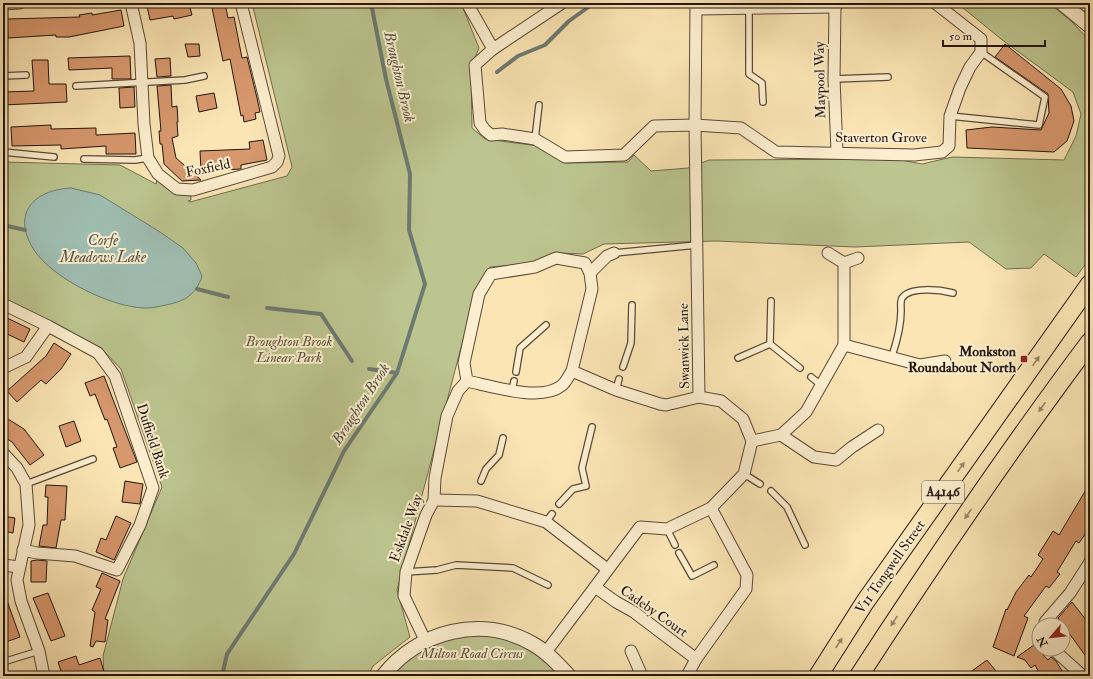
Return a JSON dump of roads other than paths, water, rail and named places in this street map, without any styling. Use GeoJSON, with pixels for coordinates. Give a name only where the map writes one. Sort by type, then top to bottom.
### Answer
{"type":"FeatureCollection","features":[{"type":"Feature","properties":{"kind":"highway","name":"V11 Tongwell Street"},"geometry":{"type":"LineString","coordinates":[[818,676],[865,602],[1070,310],[1090,284]]}},
{"type":"Feature","properties":{"kind":"highway","name":"A4146"},"geometry":{"type":"LineString","coordinates":[[859,676],[911,596],[1053,392],[1090,342]]}},
{"type":"Feature","properties":{"kind":"street"},"geometry":{"type":"LineString","coordinates":[[3,4],[20,3]]}},
{"type":"Feature","properties":{"kind":"street","name":"Foxfield"},"geometry":{"type":"LineString","coordinates":[[131,3],[140,42],[148,158],[158,174],[177,189],[193,190],[250,175],[272,167],[277,162],[279,156],[242,3]]}},
{"type":"Feature","properties":{"kind":"street"},"geometry":{"type":"LineString","coordinates":[[467,3],[493,49]]}},
{"type":"Feature","properties":{"kind":"street"},"geometry":{"type":"LineString","coordinates":[[535,139],[502,134],[491,135],[485,130],[480,123],[475,65],[493,49],[562,3]]}},
{"type":"Feature","properties":{"kind":"street"},"geometry":{"type":"LineString","coordinates":[[935,3],[981,39],[981,52]]}},
{"type":"Feature","properties":{"kind":"street"},"geometry":{"type":"LineString","coordinates":[[1062,3],[1090,26]]}},
{"type":"Feature","properties":{"kind":"street"},"geometry":{"type":"LineString","coordinates":[[697,6],[749,8],[769,6],[837,5]]}},
{"type":"Feature","properties":{"kind":"street","name":"Maypool Way"},"geometry":{"type":"LineString","coordinates":[[837,5],[834,79],[837,152]]}},
{"type":"Feature","properties":{"kind":"street","name":"Swanwick Lane"},"geometry":{"type":"LineString","coordinates":[[697,6],[695,125],[698,245],[699,397],[721,401],[743,420],[752,441]]}},
{"type":"Feature","properties":{"kind":"street","name":"Staverton Grove"},"geometry":{"type":"LineString","coordinates":[[535,139],[565,157],[624,155],[654,126],[695,125],[741,128],[776,152],[837,152],[914,155],[942,152],[948,146],[950,116],[962,83],[981,52]]}},
{"type":"Feature","properties":{"kind":"street"},"geometry":{"type":"LineString","coordinates":[[590,273],[607,256],[614,253]]}},
{"type":"Feature","properties":{"kind":"street"},"geometry":{"type":"LineString","coordinates":[[828,253],[844,263]]}},
{"type":"Feature","properties":{"kind":"street"},"geometry":{"type":"LineString","coordinates":[[556,258],[584,263],[590,273],[592,289],[572,371],[562,386],[548,393],[532,393],[513,385],[467,381],[464,362],[479,294],[491,274],[535,267],[556,258]]}},
{"type":"Feature","properties":{"kind":"street"},"geometry":{"type":"LineString","coordinates":[[844,263],[858,258]]}},
{"type":"Feature","properties":{"kind":"street"},"geometry":{"type":"LineString","coordinates":[[546,652],[640,527],[667,530],[711,508],[744,474],[752,441],[781,435],[806,412],[844,345],[844,263]]}},
{"type":"Feature","properties":{"kind":"street","name":"Duffield Bank"},"geometry":{"type":"LineString","coordinates":[[3,304],[98,353],[115,376],[153,488],[140,526],[117,570],[75,556],[36,553],[23,550]]}},
{"type":"Feature","properties":{"kind":"street"},"geometry":{"type":"LineString","coordinates":[[3,368],[26,357],[48,326]]}},
{"type":"Feature","properties":{"kind":"street"},"geometry":{"type":"LineString","coordinates":[[844,345],[892,356],[920,365],[945,361]]}},
{"type":"Feature","properties":{"kind":"street"},"geometry":{"type":"LineString","coordinates":[[572,371],[618,384],[666,405],[699,397]]}},
{"type":"Feature","properties":{"kind":"street","name":"Eskdale Way"},"geometry":{"type":"LineString","coordinates":[[425,640],[404,596],[406,572],[426,515],[434,500],[435,478],[448,416],[458,391],[467,381]]}},
{"type":"Feature","properties":{"kind":"street"},"geometry":{"type":"LineString","coordinates":[[781,435],[814,457],[836,460],[852,447],[878,430]]}},
{"type":"Feature","properties":{"kind":"street"},"geometry":{"type":"LineString","coordinates":[[3,453],[17,468],[26,484],[29,525],[19,567],[18,580],[21,601],[39,651],[44,676]]}},
{"type":"Feature","properties":{"kind":"street"},"geometry":{"type":"LineString","coordinates":[[434,500],[477,501],[549,518],[607,569]]}},
{"type":"Feature","properties":{"kind":"street"},"geometry":{"type":"LineString","coordinates":[[687,676],[696,659],[746,589],[747,574],[711,508]]}},
{"type":"Feature","properties":{"kind":"street"},"geometry":{"type":"LineString","coordinates":[[1049,617],[1070,593],[1090,562]]}},
{"type":"Feature","properties":{"kind":"street"},"geometry":{"type":"LineString","coordinates":[[3,565],[19,567]]}},
{"type":"Feature","properties":{"kind":"street","name":"Cadeby Court"},"geometry":{"type":"LineString","coordinates":[[595,587],[616,602],[634,612],[696,659]]}},
{"type":"Feature","properties":{"kind":"street"},"geometry":{"type":"LineString","coordinates":[[383,676],[395,661],[425,640],[461,629],[491,629],[512,634],[532,643],[546,652],[569,676]]}},
{"type":"Feature","properties":{"kind":"street"},"geometry":{"type":"LineString","coordinates":[[631,651],[642,676]]}},
{"type":"Feature","properties":{"kind":"street"},"geometry":{"type":"LineString","coordinates":[[1062,657],[1083,676]]}},
{"type":"Feature","properties":{"kind":"lane"},"geometry":{"type":"LineString","coordinates":[[749,8],[749,74],[762,83],[763,102]]}},
{"type":"Feature","properties":{"kind":"lane"},"geometry":{"type":"LineString","coordinates":[[950,116],[1039,125],[1045,97],[981,52]]}},
{"type":"Feature","properties":{"kind":"lane"},"geometry":{"type":"LineString","coordinates":[[3,76],[26,75]]}},
{"type":"Feature","properties":{"kind":"lane"},"geometry":{"type":"LineString","coordinates":[[76,86],[185,80],[204,76]]}},
{"type":"Feature","properties":{"kind":"lane"},"geometry":{"type":"LineString","coordinates":[[834,79],[888,77]]}},
{"type":"Feature","properties":{"kind":"lane"},"geometry":{"type":"LineString","coordinates":[[535,139],[539,105]]}},
{"type":"Feature","properties":{"kind":"lane"},"geometry":{"type":"LineString","coordinates":[[3,152],[54,156]]}},
{"type":"Feature","properties":{"kind":"lane"},"geometry":{"type":"LineString","coordinates":[[84,159],[134,160],[148,158]]}},
{"type":"Feature","properties":{"kind":"lane"},"geometry":{"type":"LineString","coordinates":[[614,253],[698,245]]}},
{"type":"Feature","properties":{"kind":"lane"},"geometry":{"type":"LineString","coordinates":[[892,356],[900,330],[902,298],[912,292],[925,290],[953,293]]}},
{"type":"Feature","properties":{"kind":"lane"},"geometry":{"type":"LineString","coordinates":[[770,344],[771,301]]}},
{"type":"Feature","properties":{"kind":"lane"},"geometry":{"type":"LineString","coordinates":[[623,367],[631,343],[632,305]]}},
{"type":"Feature","properties":{"kind":"lane"},"geometry":{"type":"LineString","coordinates":[[516,372],[520,348],[546,325]]}},
{"type":"Feature","properties":{"kind":"lane"},"geometry":{"type":"LineString","coordinates":[[738,358],[770,344]]}},
{"type":"Feature","properties":{"kind":"lane"},"geometry":{"type":"LineString","coordinates":[[770,344],[800,368]]}},
{"type":"Feature","properties":{"kind":"lane"},"geometry":{"type":"LineString","coordinates":[[811,377],[821,385]]}},
{"type":"Feature","properties":{"kind":"lane"},"geometry":{"type":"LineString","coordinates":[[559,504],[573,489],[586,486],[582,468],[592,427]]}},
{"type":"Feature","properties":{"kind":"lane"},"geometry":{"type":"LineString","coordinates":[[481,482],[486,469],[499,455],[503,438]]}},
{"type":"Feature","properties":{"kind":"lane"},"geometry":{"type":"LineString","coordinates":[[26,484],[92,459]]}},
{"type":"Feature","properties":{"kind":"lane"},"geometry":{"type":"LineString","coordinates":[[744,474],[760,484]]}},
{"type":"Feature","properties":{"kind":"lane"},"geometry":{"type":"LineString","coordinates":[[771,491],[787,507],[805,545]]}},
{"type":"Feature","properties":{"kind":"lane"},"geometry":{"type":"LineString","coordinates":[[667,530],[675,545]]}},
{"type":"Feature","properties":{"kind":"lane"},"geometry":{"type":"LineString","coordinates":[[679,553],[692,576],[714,565]]}},
{"type":"Feature","properties":{"kind":"lane"},"geometry":{"type":"LineString","coordinates":[[406,572],[437,570],[456,565],[513,568],[548,585]]}},
{"type":"Feature","properties":{"kind":"lane"},"geometry":{"type":"LineString","coordinates":[[3,662],[39,651]]}},
{"type":"Feature","properties":{"kind":"lane"},"geometry":{"type":"LineString","coordinates":[[3,672],[4,676]]}},
{"type":"Feature","properties":{"kind":"water","name":"Corfe Meadows Lake"},"geometry":{"type":"Polygon","coordinates":[[[71,188],[100,195],[183,248],[196,263],[202,276],[197,288],[189,296],[173,303],[150,308],[134,307],[102,298],[69,281],[55,271],[43,261],[34,250],[27,237],[25,225],[26,215],[30,206],[46,193],[71,188]]]}},
{"type":"Feature","properties":{"kind":"waterway","name":"Broughton Brook"},"geometry":{"type":"LineString","coordinates":[[222,676],[227,654],[294,554],[344,451],[397,373],[425,284],[409,230],[410,174],[386,79],[371,3]]}},
{"type":"Feature","properties":{"kind":"waterway"},"geometry":{"type":"LineString","coordinates":[[497,72],[518,56],[545,45],[569,21],[594,3]]}},
{"type":"Feature","properties":{"kind":"waterway"},"geometry":{"type":"LineString","coordinates":[[3,225],[25,230]]}},
{"type":"Feature","properties":{"kind":"waterway"},"geometry":{"type":"LineString","coordinates":[[197,289],[228,297]]}},
{"type":"Feature","properties":{"kind":"waterway"},"geometry":{"type":"LineString","coordinates":[[267,308],[321,314],[352,361]]}},
{"type":"Feature","properties":{"kind":"waterway"},"geometry":{"type":"LineString","coordinates":[[369,369],[397,373]]}},
{"type":"Feature","properties":{"kind":"place","name":"Monkston Roundabout North"},"geometry":{"type":"Point","coordinates":[1024,359]}},
{"type":"Feature","properties":{"kind":"park label","name":"Broughton Brook Linear Park"},"geometry":{"type":"Point","coordinates":[289,350]}},
{"type":"Feature","properties":{"kind":"park label","name":"Milton Road Circus"},"geometry":{"type":"Point","coordinates":[472,653]}}]}
